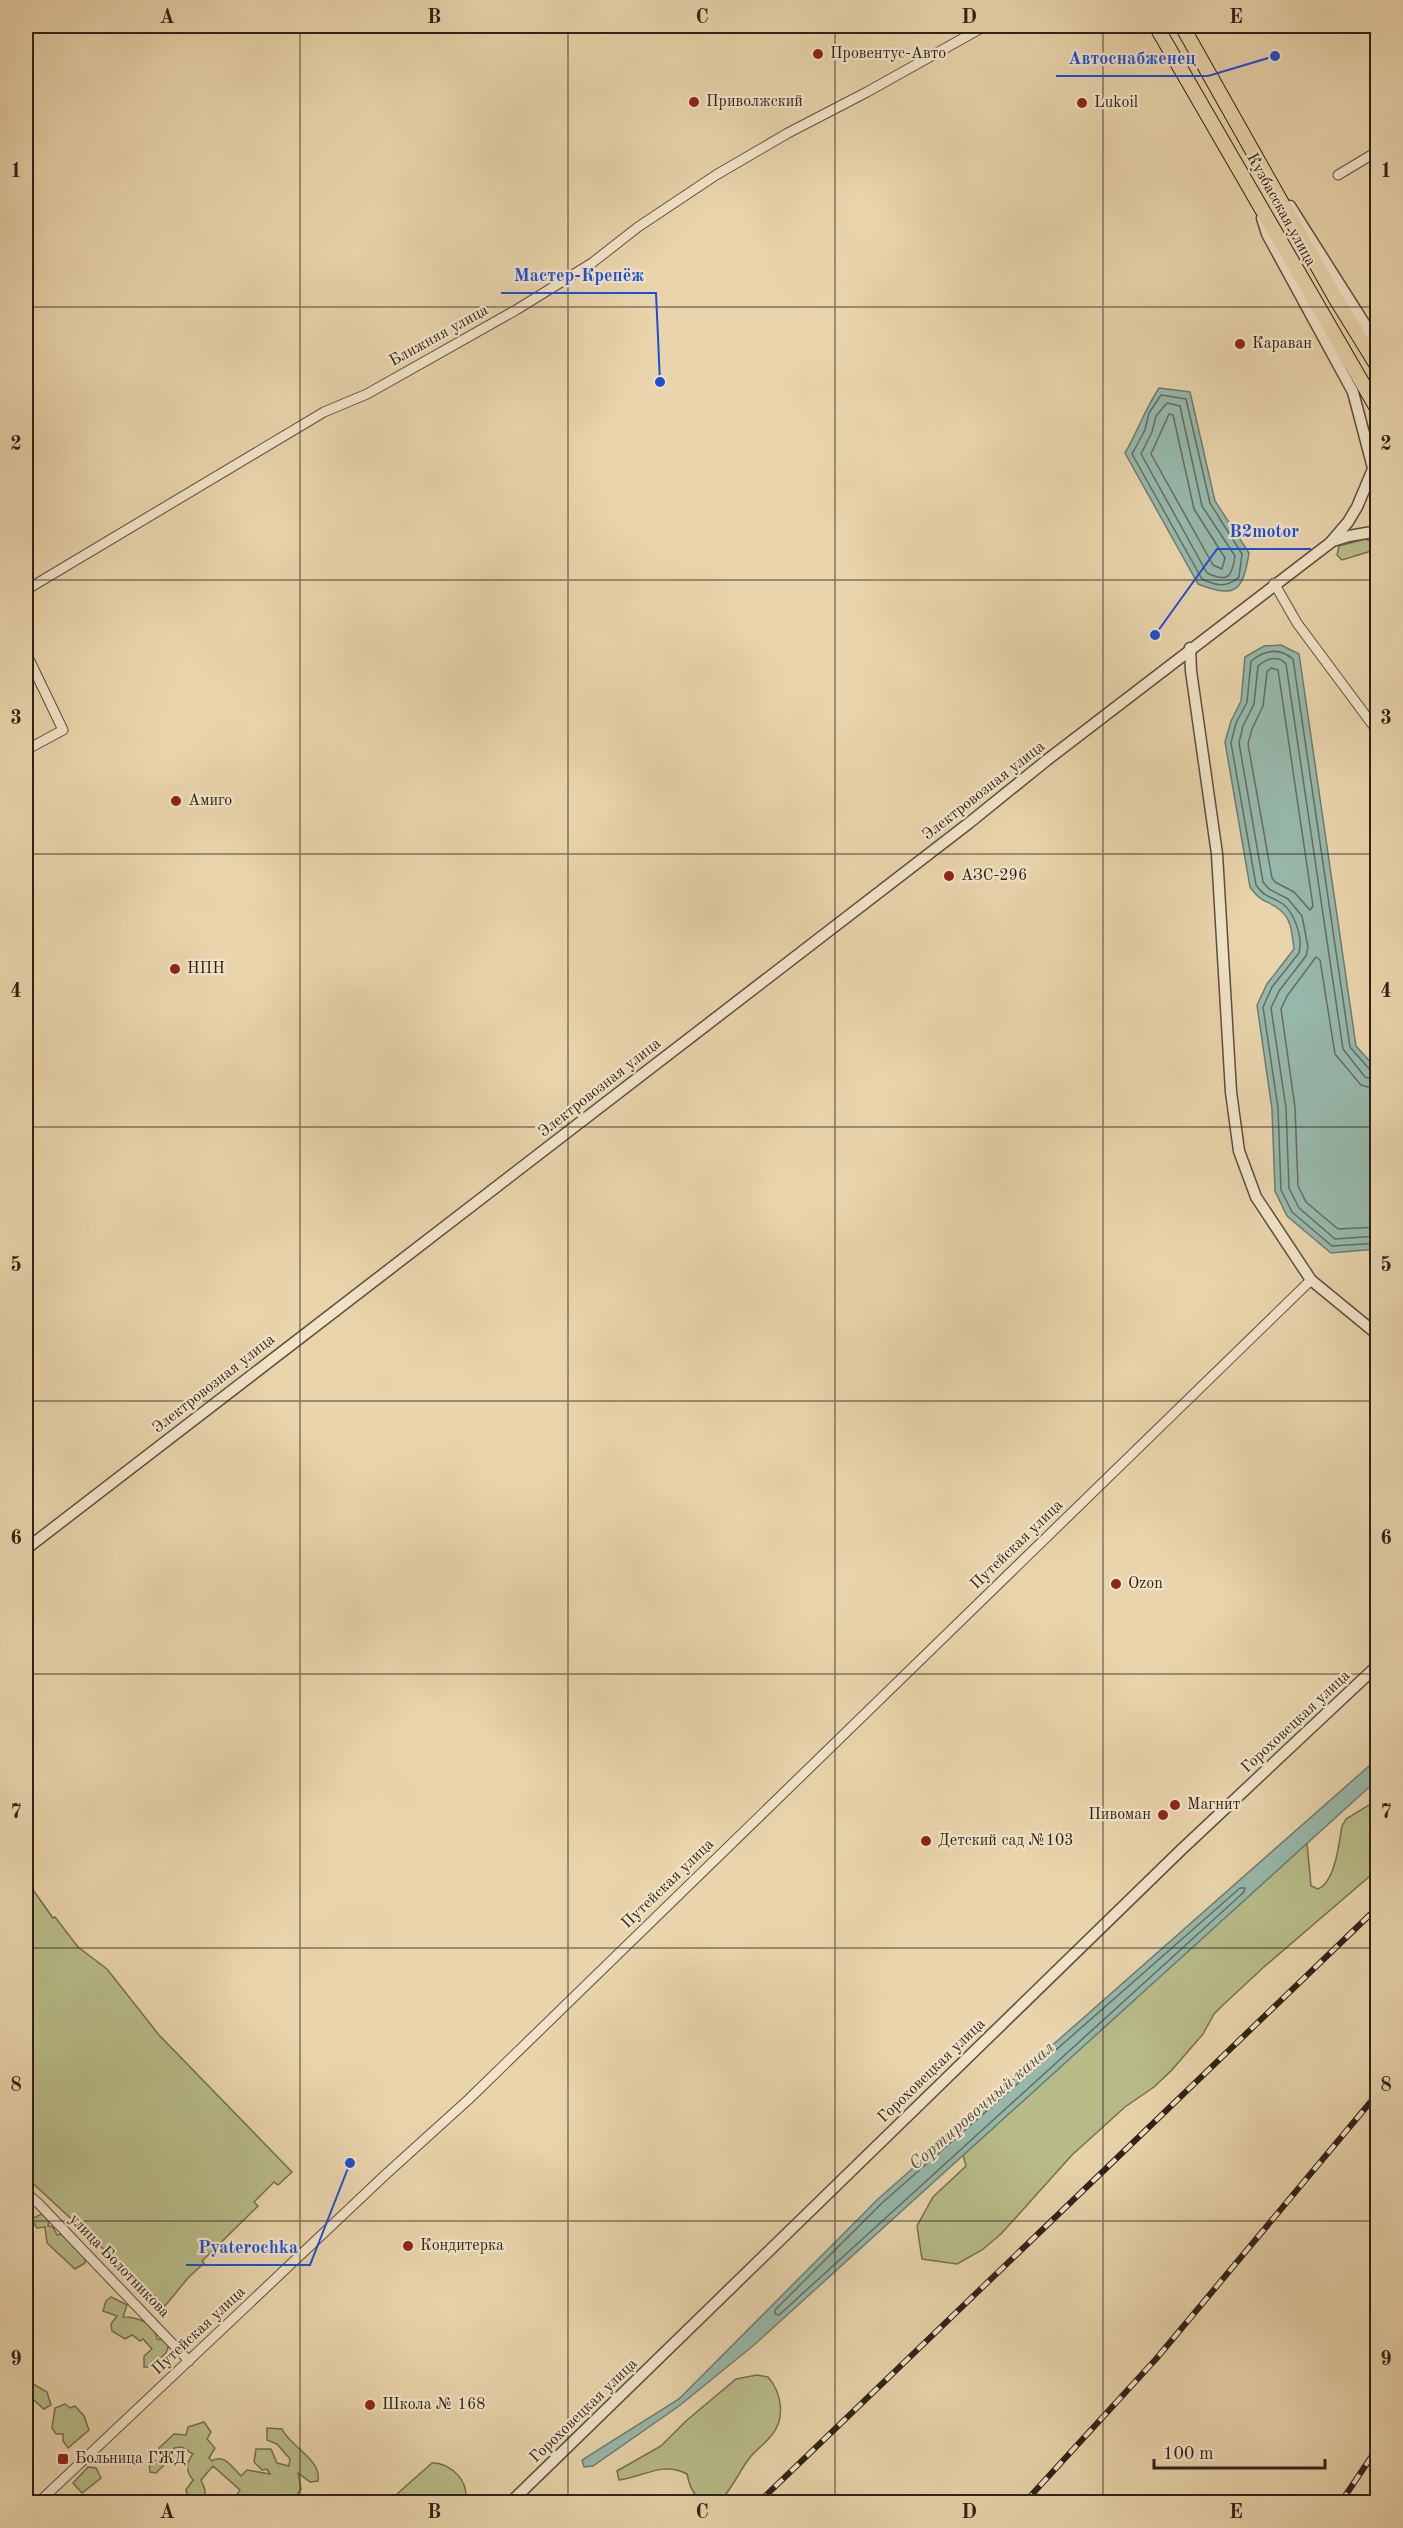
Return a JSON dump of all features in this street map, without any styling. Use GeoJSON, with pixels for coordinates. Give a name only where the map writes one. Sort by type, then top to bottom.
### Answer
{"type":"FeatureCollection","features":[{"type":"Feature","properties":{"kind":"main road","name":"Кузбасская улица"},"geometry":{"type":"LineString","coordinates":[[1156,26],[1377,410]]}},
{"type":"Feature","properties":{"kind":"main road","name":"Кузбасская улица"},"geometry":{"type":"LineString","coordinates":[[1182,26],[1336,299],[1377,367]]}},
{"type":"Feature","properties":{"kind":"street","name":"Ближняя улица"},"geometry":{"type":"LineString","coordinates":[[26,590],[324,412],[367,394],[516,310],[592,262],[668,206],[741,160],[985,26]]}},
{"type":"Feature","properties":{"kind":"street"},"geometry":{"type":"LineString","coordinates":[[1338,175],[1377,152]]}},
{"type":"Feature","properties":{"kind":"street"},"geometry":{"type":"LineString","coordinates":[[1269,180],[1296,214],[1377,345]]}},
{"type":"Feature","properties":{"kind":"street"},"geometry":{"type":"LineString","coordinates":[[1250,187],[1268,234],[1353,392],[1377,487]]}},
{"type":"Feature","properties":{"kind":"street"},"geometry":{"type":"LineString","coordinates":[[1330,543],[1348,522],[1357,507],[1377,457]]}},
{"type":"Feature","properties":{"kind":"street"},"geometry":{"type":"LineString","coordinates":[[1330,543],[1349,536],[1377,531]]}},
{"type":"Feature","properties":{"kind":"street","name":"Электровозная улица"},"geometry":{"type":"LineString","coordinates":[[26,1549],[969,823],[1274,583],[1330,543]]}},
{"type":"Feature","properties":{"kind":"street"},"geometry":{"type":"LineString","coordinates":[[1274,583],[1297,623],[1377,732]]}},
{"type":"Feature","properties":{"kind":"street"},"geometry":{"type":"LineString","coordinates":[[1190,648],[1191,671],[1217,854],[1231,1092],[1239,1151],[1256,1197],[1311,1280],[1377,1335]]}},
{"type":"Feature","properties":{"kind":"street"},"geometry":{"type":"LineString","coordinates":[[26,653],[63,730],[26,750]]}},
{"type":"Feature","properties":{"kind":"street","name":"Путейская улица"},"geometry":{"type":"LineString","coordinates":[[39,2502],[476,2092],[1311,1280]]}},
{"type":"Feature","properties":{"kind":"street","name":"Гороховецкая улица"},"geometry":{"type":"LineString","coordinates":[[511,2502],[1174,1857],[1377,1665]]}},
{"type":"Feature","properties":{"kind":"street","name":"улица Болотникова"},"geometry":{"type":"LineString","coordinates":[[26,2193],[189,2361]]}},
{"type":"Feature","properties":{"kind":"green space"},"geometry":{"type":"Polygon","coordinates":[[[1365,539],[1373,542],[1375,546],[1368,552],[1342,560],[1337,555],[1339,546],[1365,539]]]}},
{"type":"Feature","properties":{"kind":"green space"},"geometry":{"type":"Polygon","coordinates":[[[1377,1800],[1377,1870],[1223,2005],[1214,2014],[1203,2034],[1171,2071],[1154,2087],[1125,2107],[1072,2155],[1001,2234],[982,2250],[957,2264],[922,2259],[917,2226],[933,2197],[966,2166],[963,2155],[1307,1843],[1311,1886],[1318,1889],[1324,1885],[1332,1871],[1342,1826],[1346,1819],[1377,1800]]]}},
{"type":"Feature","properties":{"kind":"green space"},"geometry":{"type":"Polygon","coordinates":[[[26,1880],[53,1918],[55,1917],[78,1947],[107,1969],[159,2035],[292,2172],[278,2185],[274,2182],[254,2202],[258,2206],[202,2261],[204,2263],[165,2306],[26,2177],[26,1880]]]}},
{"type":"Feature","properties":{"kind":"green space"},"geometry":{"type":"Polygon","coordinates":[[[44,2213],[49,2218],[48,2226],[53,2227],[57,2235],[63,2234],[85,2256],[85,2263],[75,2269],[47,2243],[45,2227],[37,2228],[31,2219],[44,2213]]]}},
{"type":"Feature","properties":{"kind":"green space"},"geometry":{"type":"Polygon","coordinates":[[[111,2297],[127,2305],[123,2317],[145,2322],[156,2333],[157,2339],[165,2340],[169,2345],[166,2353],[151,2367],[144,2367],[144,2356],[152,2349],[143,2339],[140,2341],[132,2335],[125,2339],[112,2331],[111,2324],[117,2316],[103,2311],[106,2301],[111,2297]]]}},
{"type":"Feature","properties":{"kind":"green space"},"geometry":{"type":"Polygon","coordinates":[[[757,2375],[768,2377],[773,2383],[779,2398],[779,2422],[771,2436],[750,2457],[719,2502],[706,2501],[697,2496],[693,2492],[687,2474],[678,2470],[661,2469],[619,2480],[617,2471],[661,2446],[686,2421],[736,2379],[757,2375]]]}},
{"type":"Feature","properties":{"kind":"green space"},"geometry":{"type":"Polygon","coordinates":[[[33,2384],[47,2392],[51,2405],[44,2409],[29,2396],[28,2390],[33,2384]]]}},
{"type":"Feature","properties":{"kind":"green space"},"geometry":{"type":"Polygon","coordinates":[[[65,2404],[70,2408],[75,2406],[84,2416],[89,2430],[68,2448],[63,2441],[63,2434],[56,2434],[52,2428],[55,2408],[65,2404]]]}},
{"type":"Feature","properties":{"kind":"green space"},"geometry":{"type":"Polygon","coordinates":[[[204,2422],[211,2432],[207,2439],[215,2448],[209,2458],[212,2461],[224,2460],[241,2476],[247,2470],[270,2474],[267,2469],[262,2470],[254,2462],[256,2449],[271,2449],[277,2463],[289,2466],[290,2459],[277,2444],[267,2440],[267,2428],[282,2429],[315,2466],[318,2481],[310,2482],[298,2473],[301,2489],[294,2499],[295,2502],[232,2502],[240,2490],[213,2466],[201,2480],[205,2498],[200,2502],[189,2502],[186,2490],[193,2480],[187,2467],[193,2454],[182,2447],[174,2448],[174,2455],[156,2473],[150,2472],[149,2462],[160,2460],[159,2448],[174,2434],[186,2435],[188,2427],[204,2422]]]}},
{"type":"Feature","properties":{"kind":"green space"},"geometry":{"type":"Polygon","coordinates":[[[432,2463],[446,2466],[458,2475],[465,2488],[464,2502],[388,2502],[432,2463]]]}},
{"type":"Feature","properties":{"kind":"green space"},"geometry":{"type":"Polygon","coordinates":[[[88,2467],[96,2468],[101,2478],[82,2493],[73,2483],[88,2467]]]}},
{"type":"Feature","properties":{"kind":"water"},"geometry":{"type":"Polygon","coordinates":[[[1159,388],[1190,392],[1215,501],[1249,553],[1244,576],[1236,588],[1229,591],[1211,589],[1198,584],[1125,453],[1159,388]]]}},
{"type":"Feature","properties":{"kind":"water"},"geometry":{"type":"Polygon","coordinates":[[[1281,645],[1299,654],[1356,1046],[1376,1068],[1377,1073],[1377,1249],[1331,1253],[1287,1216],[1275,1191],[1272,1109],[1257,1005],[1267,984],[1294,949],[1287,918],[1276,907],[1258,897],[1250,887],[1225,742],[1231,721],[1241,701],[1245,657],[1264,646],[1281,645]]]}},
{"type":"Feature","properties":{"kind":"water"},"geometry":{"type":"Polygon","coordinates":[[[1377,1759],[1377,1780],[754,2345],[679,2406],[593,2466],[584,2467],[582,2460],[679,2399],[878,2199],[1377,1759]]]}},
{"type":"Feature","properties":{"kind":"railway"},"geometry":{"type":"LineString","coordinates":[[759,2502],[1378,1907]]}},
{"type":"Feature","properties":{"kind":"railway"},"geometry":{"type":"LineString","coordinates":[[1025,2502],[1156,2359],[1378,2093]]}},
{"type":"Feature","properties":{"kind":"railway"},"geometry":{"type":"LineString","coordinates":[[1341,2502],[1378,2447]]}},
{"type":"Feature","properties":{"kind":"place","name":"Провентус-Авто"},"geometry":{"type":"Point","coordinates":[818,54]}},
{"type":"Feature","properties":{"kind":"place","name":"Автоснабженец"},"geometry":{"type":"Point","coordinates":[1275,56]}},
{"type":"Feature","properties":{"kind":"place","name":"Приволжский"},"geometry":{"type":"Point","coordinates":[694,102]}},
{"type":"Feature","properties":{"kind":"place","name":"Lukoil"},"geometry":{"type":"Point","coordinates":[1082,103]}},
{"type":"Feature","properties":{"kind":"place","name":"Караван"},"geometry":{"type":"Point","coordinates":[1240,344]}},
{"type":"Feature","properties":{"kind":"place","name":"Мастер-Крепёж"},"geometry":{"type":"Point","coordinates":[660,382]}},
{"type":"Feature","properties":{"kind":"place","name":"B2motor"},"geometry":{"type":"Point","coordinates":[1155,635]}},
{"type":"Feature","properties":{"kind":"place","name":"Амиго"},"geometry":{"type":"Point","coordinates":[176,801]}},
{"type":"Feature","properties":{"kind":"place","name":"АЗС-296"},"geometry":{"type":"Point","coordinates":[949,876]}},
{"type":"Feature","properties":{"kind":"place","name":"НПН"},"geometry":{"type":"Point","coordinates":[175,969]}},
{"type":"Feature","properties":{"kind":"place","name":"Ozon"},"geometry":{"type":"Point","coordinates":[1116,1584]}},
{"type":"Feature","properties":{"kind":"place","name":"Магнит"},"geometry":{"type":"Point","coordinates":[1175,1805]}},
{"type":"Feature","properties":{"kind":"place","name":"Пивоман"},"geometry":{"type":"Point","coordinates":[1163,1815]}},
{"type":"Feature","properties":{"kind":"place","name":"Детский сад №103"},"geometry":{"type":"Point","coordinates":[926,1841]}},
{"type":"Feature","properties":{"kind":"place","name":"Pyaterochka"},"geometry":{"type":"Point","coordinates":[350,2163]}},
{"type":"Feature","properties":{"kind":"place","name":"Кондитерка"},"geometry":{"type":"Point","coordinates":[408,2246]}},
{"type":"Feature","properties":{"kind":"place","name":"Школа № 168"},"geometry":{"type":"Point","coordinates":[370,2405]}},
{"type":"Feature","properties":{"kind":"place","name":"Больница ГЖД"},"geometry":{"type":"Point","coordinates":[63,2459]}},
{"type":"Feature","properties":{"kind":"water label","name":"Сортировочный канал"},"geometry":{"type":"Point","coordinates":[982,2106]}}]}
